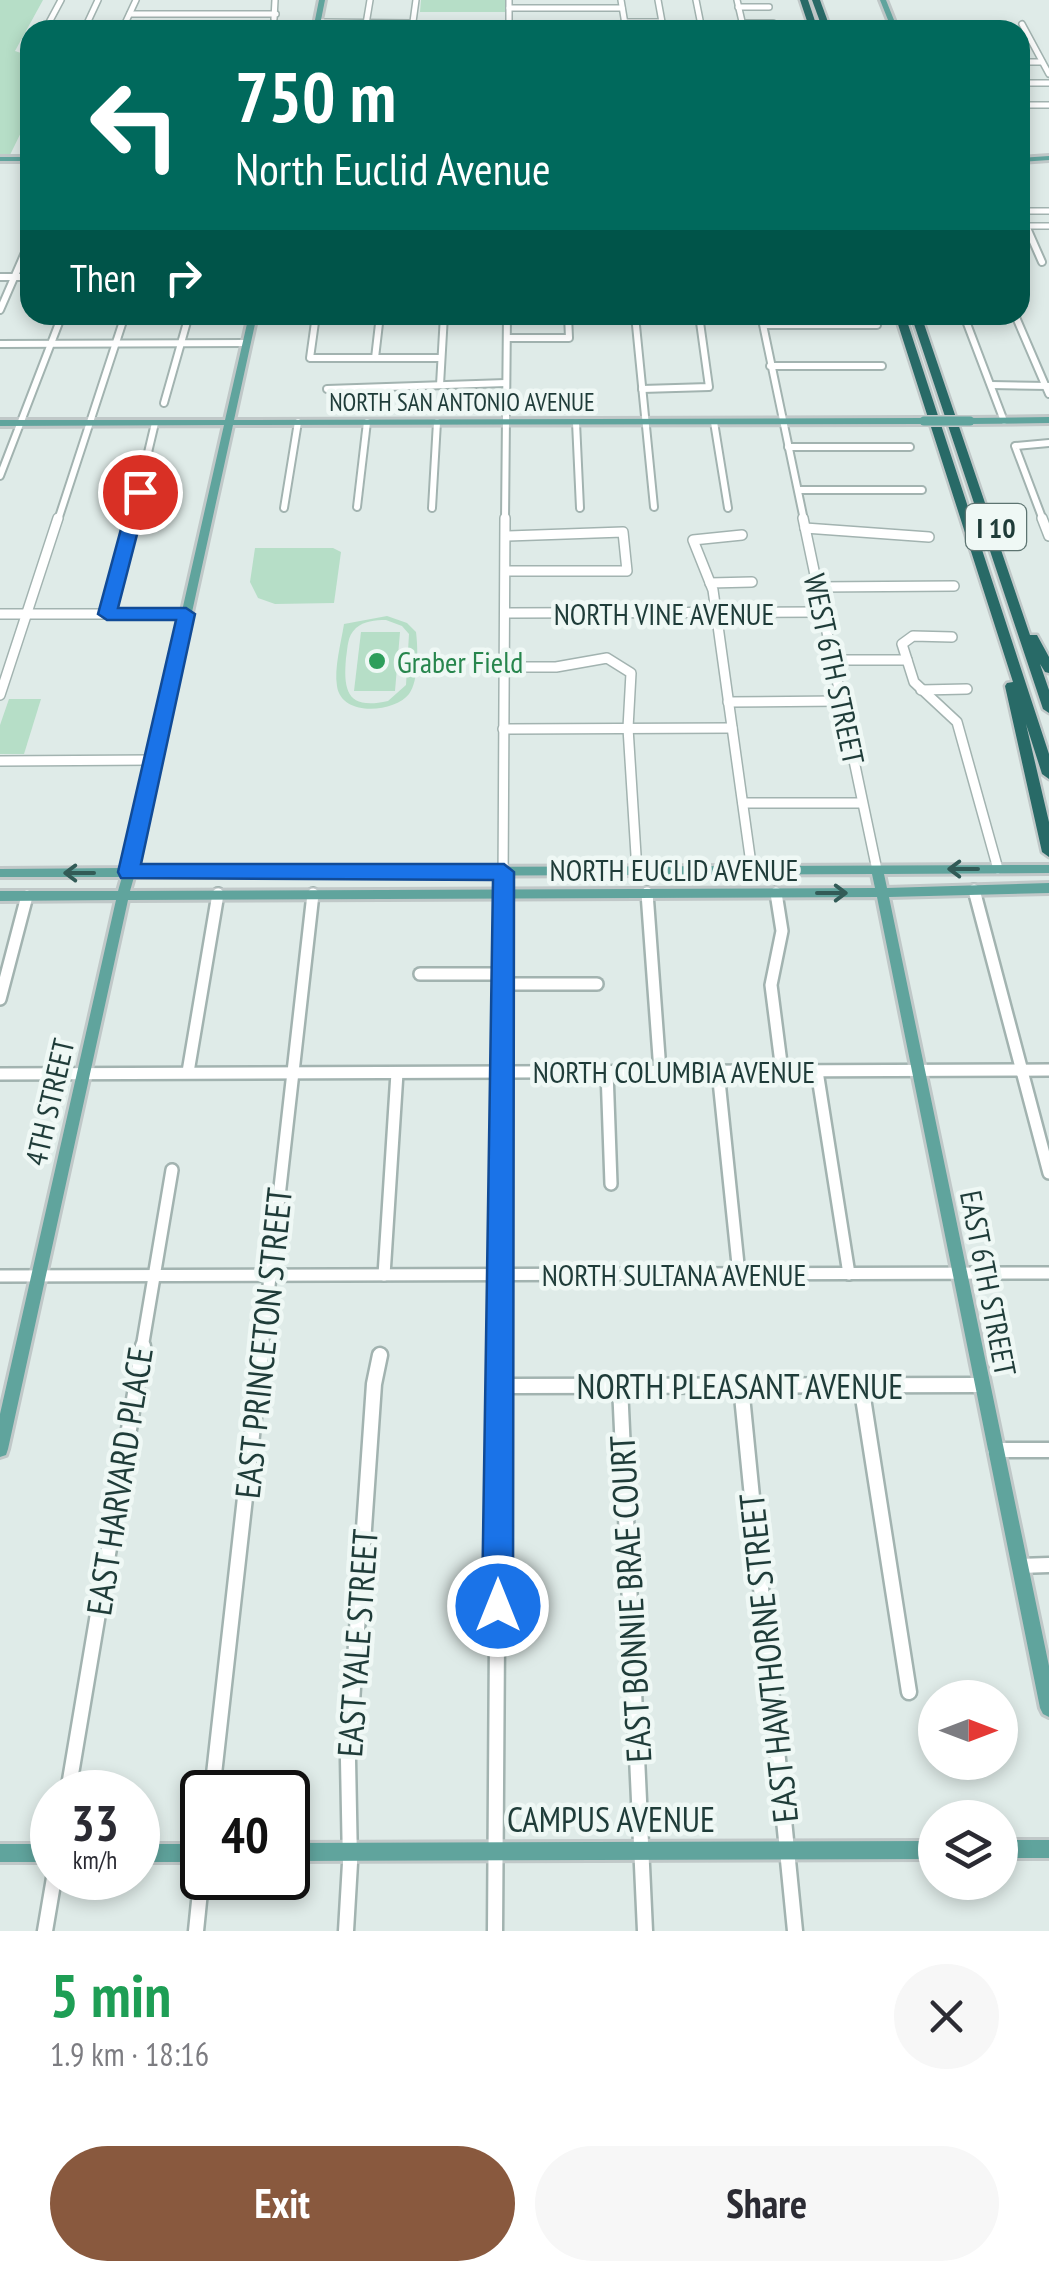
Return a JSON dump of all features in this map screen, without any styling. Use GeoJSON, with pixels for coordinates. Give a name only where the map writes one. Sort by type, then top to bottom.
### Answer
{"type":"FeatureCollection","features":[{"type":"Feature","properties":{"kind":"highway","name":"I 10"},"geometry":{"type":"LineString","coordinates":[[903,325],[1049,774]]}},
{"type":"Feature","properties":{"kind":"highway"},"geometry":{"type":"LineString","coordinates":[[919,325],[1049,710]]}},
{"type":"Feature","properties":{"kind":"highway"},"geometry":{"type":"LineString","coordinates":[[919,325],[1049,744]]}},
{"type":"Feature","properties":{"kind":"highway","name":"I 10"},"geometry":{"type":"LineString","coordinates":[[920,325],[1049,686]]}},
{"type":"Feature","properties":{"kind":"highway"},"geometry":{"type":"LineString","coordinates":[[1033,638],[1049,670]]}},
{"type":"Feature","properties":{"kind":"highway"},"geometry":{"type":"LineString","coordinates":[[1010,652],[1010,679],[1049,852]]}},
{"type":"Feature","properties":{"kind":"main road","name":"4TH STREET"},"geometry":{"type":"LineString","coordinates":[[0,1450],[250,325]]}},
{"type":"Feature","properties":{"kind":"main road","name":"NORTH SAN ANTONIO AVENUE"},"geometry":{"type":"LineString","coordinates":[[0,423],[1049,420]]}},
{"type":"Feature","properties":{"kind":"main road","name":"NORTH EUCLID AVENUE"},"geometry":{"type":"LineString","coordinates":[[0,874],[218,894],[314,894],[637,871],[1049,869]]}},
{"type":"Feature","properties":{"kind":"main road","name":"EAST 6TH STREET"},"geometry":{"type":"LineString","coordinates":[[876,870],[1048,1698]]}},
{"type":"Feature","properties":{"kind":"main road"},"geometry":{"type":"LineString","coordinates":[[691,871],[692,894]]}},
{"type":"Feature","properties":{"kind":"main road","name":"NORTH EUCLID AVENUE"},"geometry":{"type":"LineString","coordinates":[[0,896],[126,884],[503,883],[692,894],[1049,888]]}},
{"type":"Feature","properties":{"kind":"main road"},"geometry":{"type":"LineString","coordinates":[[1018,1849],[1049,1849]]}},
{"type":"Feature","properties":{"kind":"main road","name":"CAMPUS AVENUE"},"geometry":{"type":"LineString","coordinates":[[310,1852],[918,1850]]}},
{"type":"Feature","properties":{"kind":"main road"},"geometry":{"type":"LineString","coordinates":[[0,1853],[30,1853]]}},
{"type":"Feature","properties":{"kind":"street"},"geometry":{"type":"LineString","coordinates":[[127,20],[136,0]]}},
{"type":"Feature","properties":{"kind":"street"},"geometry":{"type":"LineString","coordinates":[[177,14],[182,0]]}},
{"type":"Feature","properties":{"kind":"street"},"geometry":{"type":"LineString","coordinates":[[224,14],[228,0]]}},
{"type":"Feature","properties":{"kind":"street"},"geometry":{"type":"LineString","coordinates":[[274,0],[274,20]]}},
{"type":"Feature","properties":{"kind":"street"},"geometry":{"type":"LineString","coordinates":[[509,4],[622,4]]}},
{"type":"Feature","properties":{"kind":"street"},"geometry":{"type":"LineString","coordinates":[[738,4],[770,7]]}},
{"type":"Feature","properties":{"kind":"street"},"geometry":{"type":"LineString","coordinates":[[130,14],[276,14]]}},
{"type":"Feature","properties":{"kind":"street"},"geometry":{"type":"LineString","coordinates":[[1030,39],[1049,74]]}},
{"type":"Feature","properties":{"kind":"street"},"geometry":{"type":"LineString","coordinates":[[1030,62],[1042,62]]}},
{"type":"Feature","properties":{"kind":"street"},"geometry":{"type":"LineString","coordinates":[[1030,239],[1042,262]]}},
{"type":"Feature","properties":{"kind":"street"},"geometry":{"type":"LineString","coordinates":[[0,310],[20,264]]}},
{"type":"Feature","properties":{"kind":"street"},"geometry":{"type":"LineString","coordinates":[[0,277],[20,277]]}},
{"type":"Feature","properties":{"kind":"street"},"geometry":{"type":"LineString","coordinates":[[0,476],[58,325]]}},
{"type":"Feature","properties":{"kind":"street"},"geometry":{"type":"LineString","coordinates":[[0,695],[123,325]]}},
{"type":"Feature","properties":{"kind":"street"},"geometry":{"type":"LineString","coordinates":[[164,404],[186,325]]}},
{"type":"Feature","properties":{"kind":"street"},"geometry":{"type":"LineString","coordinates":[[315,325],[310,358],[441,358]]}},
{"type":"Feature","properties":{"kind":"street"},"geometry":{"type":"LineString","coordinates":[[375,358],[379,325]]}},
{"type":"Feature","properties":{"kind":"street"},"geometry":{"type":"LineString","coordinates":[[440,385],[443,325]]}},
{"type":"Feature","properties":{"kind":"street"},"geometry":{"type":"LineString","coordinates":[[495,1931],[507,325]]}},
{"type":"Feature","properties":{"kind":"street"},"geometry":{"type":"LineString","coordinates":[[508,338],[570,338],[569,325]]}},
{"type":"Feature","properties":{"kind":"street"},"geometry":{"type":"LineString","coordinates":[[635,325],[654,507]]}},
{"type":"Feature","properties":{"kind":"street"},"geometry":{"type":"LineString","coordinates":[[642,389],[710,386],[700,325]]}},
{"type":"Feature","properties":{"kind":"street","name":"WEST 6TH STREET"},"geometry":{"type":"LineString","coordinates":[[764,325],[876,870]]}},
{"type":"Feature","properties":{"kind":"street","name":"WEST 6TH STREET"},"geometry":{"type":"LineString","coordinates":[[766,325],[766,340]]}},
{"type":"Feature","properties":{"kind":"street"},"geometry":{"type":"LineString","coordinates":[[967,325],[1004,420]]}},
{"type":"Feature","properties":{"kind":"street"},"geometry":{"type":"LineString","coordinates":[[1019,325],[1048,388]]}},
{"type":"Feature","properties":{"kind":"street"},"geometry":{"type":"LineString","coordinates":[[0,344],[246,343]]}},
{"type":"Feature","properties":{"kind":"street"},"geometry":{"type":"LineString","coordinates":[[1032,357],[1049,356]]}},
{"type":"Feature","properties":{"kind":"street"},"geometry":{"type":"LineString","coordinates":[[772,366],[882,366]]}},
{"type":"Feature","properties":{"kind":"street"},"geometry":{"type":"LineString","coordinates":[[327,389],[506,383]]}},
{"type":"Feature","properties":{"kind":"street"},"geometry":{"type":"LineString","coordinates":[[991,385],[1048,388]]}},
{"type":"Feature","properties":{"kind":"street"},"geometry":{"type":"LineString","coordinates":[[284,508],[298,422]]}},
{"type":"Feature","properties":{"kind":"street"},"geometry":{"type":"LineString","coordinates":[[357,507],[367,422]]}},
{"type":"Feature","properties":{"kind":"street"},"geometry":{"type":"LineString","coordinates":[[432,508],[437,422]]}},
{"type":"Feature","properties":{"kind":"street"},"geometry":{"type":"LineString","coordinates":[[576,422],[580,508]]}},
{"type":"Feature","properties":{"kind":"street"},"geometry":{"type":"LineString","coordinates":[[714,422],[728,508]]}},
{"type":"Feature","properties":{"kind":"street"},"geometry":{"type":"LineString","coordinates":[[107,614],[150,457],[154,423]]}},
{"type":"Feature","properties":{"kind":"street"},"geometry":{"type":"LineString","coordinates":[[1049,444],[1017,444],[1049,536]]}},
{"type":"Feature","properties":{"kind":"street"},"geometry":{"type":"LineString","coordinates":[[789,447],[910,447]]}},
{"type":"Feature","properties":{"kind":"street"},"geometry":{"type":"LineString","coordinates":[[798,490],[922,490]]}},
{"type":"Feature","properties":{"kind":"street"},"geometry":{"type":"LineString","coordinates":[[806,528],[929,536]]}},
{"type":"Feature","properties":{"kind":"street"},"geometry":{"type":"LineString","coordinates":[[506,536],[623,532],[626,571],[506,570]]}},
{"type":"Feature","properties":{"kind":"street"},"geometry":{"type":"LineString","coordinates":[[742,535],[693,540],[710,583],[716,612],[752,870]]}},
{"type":"Feature","properties":{"kind":"street"},"geometry":{"type":"LineString","coordinates":[[710,583],[752,582]]}},
{"type":"Feature","properties":{"kind":"street"},"geometry":{"type":"LineString","coordinates":[[818,586],[954,586]]}},
{"type":"Feature","properties":{"kind":"street","name":"NORTH VINE AVENUE"},"geometry":{"type":"LineString","coordinates":[[504,613],[823,612]]}},
{"type":"Feature","properties":{"kind":"street"},"geometry":{"type":"LineString","coordinates":[[0,614],[186,614]]}},
{"type":"Feature","properties":{"kind":"street"},"geometry":{"type":"LineString","coordinates":[[952,636],[907,638],[902,644],[920,690],[948,710],[957,722],[998,869]]}},
{"type":"Feature","properties":{"kind":"street"},"geometry":{"type":"LineString","coordinates":[[504,666],[556,667],[595,657],[618,661],[633,680],[627,697],[637,871]]}},
{"type":"Feature","properties":{"kind":"street"},"geometry":{"type":"LineString","coordinates":[[832,660],[907,660]]}},
{"type":"Feature","properties":{"kind":"street"},"geometry":{"type":"LineString","coordinates":[[920,690],[967,690]]}},
{"type":"Feature","properties":{"kind":"street"},"geometry":{"type":"LineString","coordinates":[[728,702],[841,701]]}},
{"type":"Feature","properties":{"kind":"street"},"geometry":{"type":"LineString","coordinates":[[503,729],[732,728]]}},
{"type":"Feature","properties":{"kind":"street"},"geometry":{"type":"LineString","coordinates":[[0,761],[154,760]]}},
{"type":"Feature","properties":{"kind":"street"},"geometry":{"type":"LineString","coordinates":[[743,803],[862,803]]}},
{"type":"Feature","properties":{"kind":"street"},"geometry":{"type":"LineString","coordinates":[[974,890],[1049,1173]]}},
{"type":"Feature","properties":{"kind":"street"},"geometry":{"type":"LineString","coordinates":[[647,893],[660,1071]]}},
{"type":"Feature","properties":{"kind":"street"},"geometry":{"type":"LineString","coordinates":[[776,893],[782,931],[771,985],[782,1071]]}},
{"type":"Feature","properties":{"kind":"street"},"geometry":{"type":"LineString","coordinates":[[188,1072],[218,894]]}},
{"type":"Feature","properties":{"kind":"street","name":"EAST PRINCETON STREET"},"geometry":{"type":"LineString","coordinates":[[214,1770],[314,894]]}},
{"type":"Feature","properties":{"kind":"street"},"geometry":{"type":"LineString","coordinates":[[0,999],[27,896]]}},
{"type":"Feature","properties":{"kind":"street"},"geometry":{"type":"LineString","coordinates":[[420,974],[596,984]]}},
{"type":"Feature","properties":{"kind":"street"},"geometry":{"type":"LineString","coordinates":[[817,1070],[849,1274]]}},
{"type":"Feature","properties":{"kind":"street","name":"NORTH COLUMBIA AVENUE"},"geometry":{"type":"LineString","coordinates":[[0,1074],[1049,1070]]}},
{"type":"Feature","properties":{"kind":"street"},"geometry":{"type":"LineString","coordinates":[[606,1071],[611,1184]]}},
{"type":"Feature","properties":{"kind":"street"},"geometry":{"type":"LineString","coordinates":[[718,1071],[738,1274]]}},
{"type":"Feature","properties":{"kind":"street"},"geometry":{"type":"LineString","coordinates":[[384,1275],[396,1073]]}},
{"type":"Feature","properties":{"kind":"street","name":"EAST HARVARD PLACE"},"geometry":{"type":"LineString","coordinates":[[72,1770],[172,1170]]}},
{"type":"Feature","properties":{"kind":"street","name":"NORTH SULTANA AVENUE"},"geometry":{"type":"LineString","coordinates":[[0,1276],[1049,1273]]}},
{"type":"Feature","properties":{"kind":"street","name":"EAST YALE STREET"},"geometry":{"type":"LineString","coordinates":[[346,1931],[350,1852],[348,1760],[374,1384],[380,1355]]}},
{"type":"Feature","properties":{"kind":"street"},"geometry":{"type":"LineString","coordinates":[[861,1385],[909,1692]]}},
{"type":"Feature","properties":{"kind":"street","name":"NORTH PLEASANT AVENUE"},"geometry":{"type":"LineString","coordinates":[[500,1386],[981,1385]]}},
{"type":"Feature","properties":{"kind":"street","name":"EAST BONNIE BRAE COURT"},"geometry":{"type":"LineString","coordinates":[[620,1386],[645,1931]]}},
{"type":"Feature","properties":{"kind":"street","name":"EAST HAWTHORNE STREET"},"geometry":{"type":"LineString","coordinates":[[740,1386],[795,1931]]}},
{"type":"Feature","properties":{"kind":"street"},"geometry":{"type":"LineString","coordinates":[[995,1450],[1049,1450]]}},
{"type":"Feature","properties":{"kind":"street"},"geometry":{"type":"LineString","coordinates":[[1019,1566],[1049,1566]]}},
{"type":"Feature","properties":{"kind":"street"},"geometry":{"type":"LineString","coordinates":[[44,1931],[50,1900]]}},
{"type":"Feature","properties":{"kind":"street"},"geometry":{"type":"LineString","coordinates":[[196,1931],[199,1900]]}},
{"type":"Feature","properties":{"kind":"green space"},"geometry":{"type":"Polygon","coordinates":[[[0,0],[43,0],[32,20],[20,20],[20,42],[15,51],[20,53],[20,134],[10,155],[0,155],[0,0]]]}},
{"type":"Feature","properties":{"kind":"green space"},"geometry":{"type":"Polygon","coordinates":[[[421,0],[505,0],[505,12],[420,12],[421,0]]]}},
{"type":"Feature","properties":{"kind":"green space"},"geometry":{"type":"Polygon","coordinates":[[[255,548],[333,548],[341,552],[334,603],[275,604],[258,598],[250,582],[255,548]]]}},
{"type":"Feature","properties":{"kind":"green space"},"geometry":{"type":"Polygon","coordinates":[[[387,616],[407,623],[416,632],[415,681],[402,700],[369,709],[348,703],[341,696],[336,671],[344,624],[387,616]],[[386,620],[366,622],[351,635],[346,680],[347,689],[356,700],[388,701],[406,685],[409,634],[402,626],[386,620]]]}},
{"type":"Feature","properties":{"kind":"green space","name":"Graber Field"},"geometry":{"type":"Polygon","coordinates":[[[361,632],[400,632],[395,691],[354,691],[361,632]]]}},
{"type":"Feature","properties":{"kind":"green space"},"geometry":{"type":"Polygon","coordinates":[[[9,699],[41,699],[24,754],[0,754],[0,725],[9,699]]]}},
{"type":"Feature","properties":{"kind":"place","name":"Graber Field"},"geometry":{"type":"Point","coordinates":[377,661]}},
{"type":"Feature","properties":{"kind":"route"},"geometry":{"type":"LineString","coordinates":[[140,492],[107,614],[186,614],[129,872],[504,872],[498,1606]]}}]}
